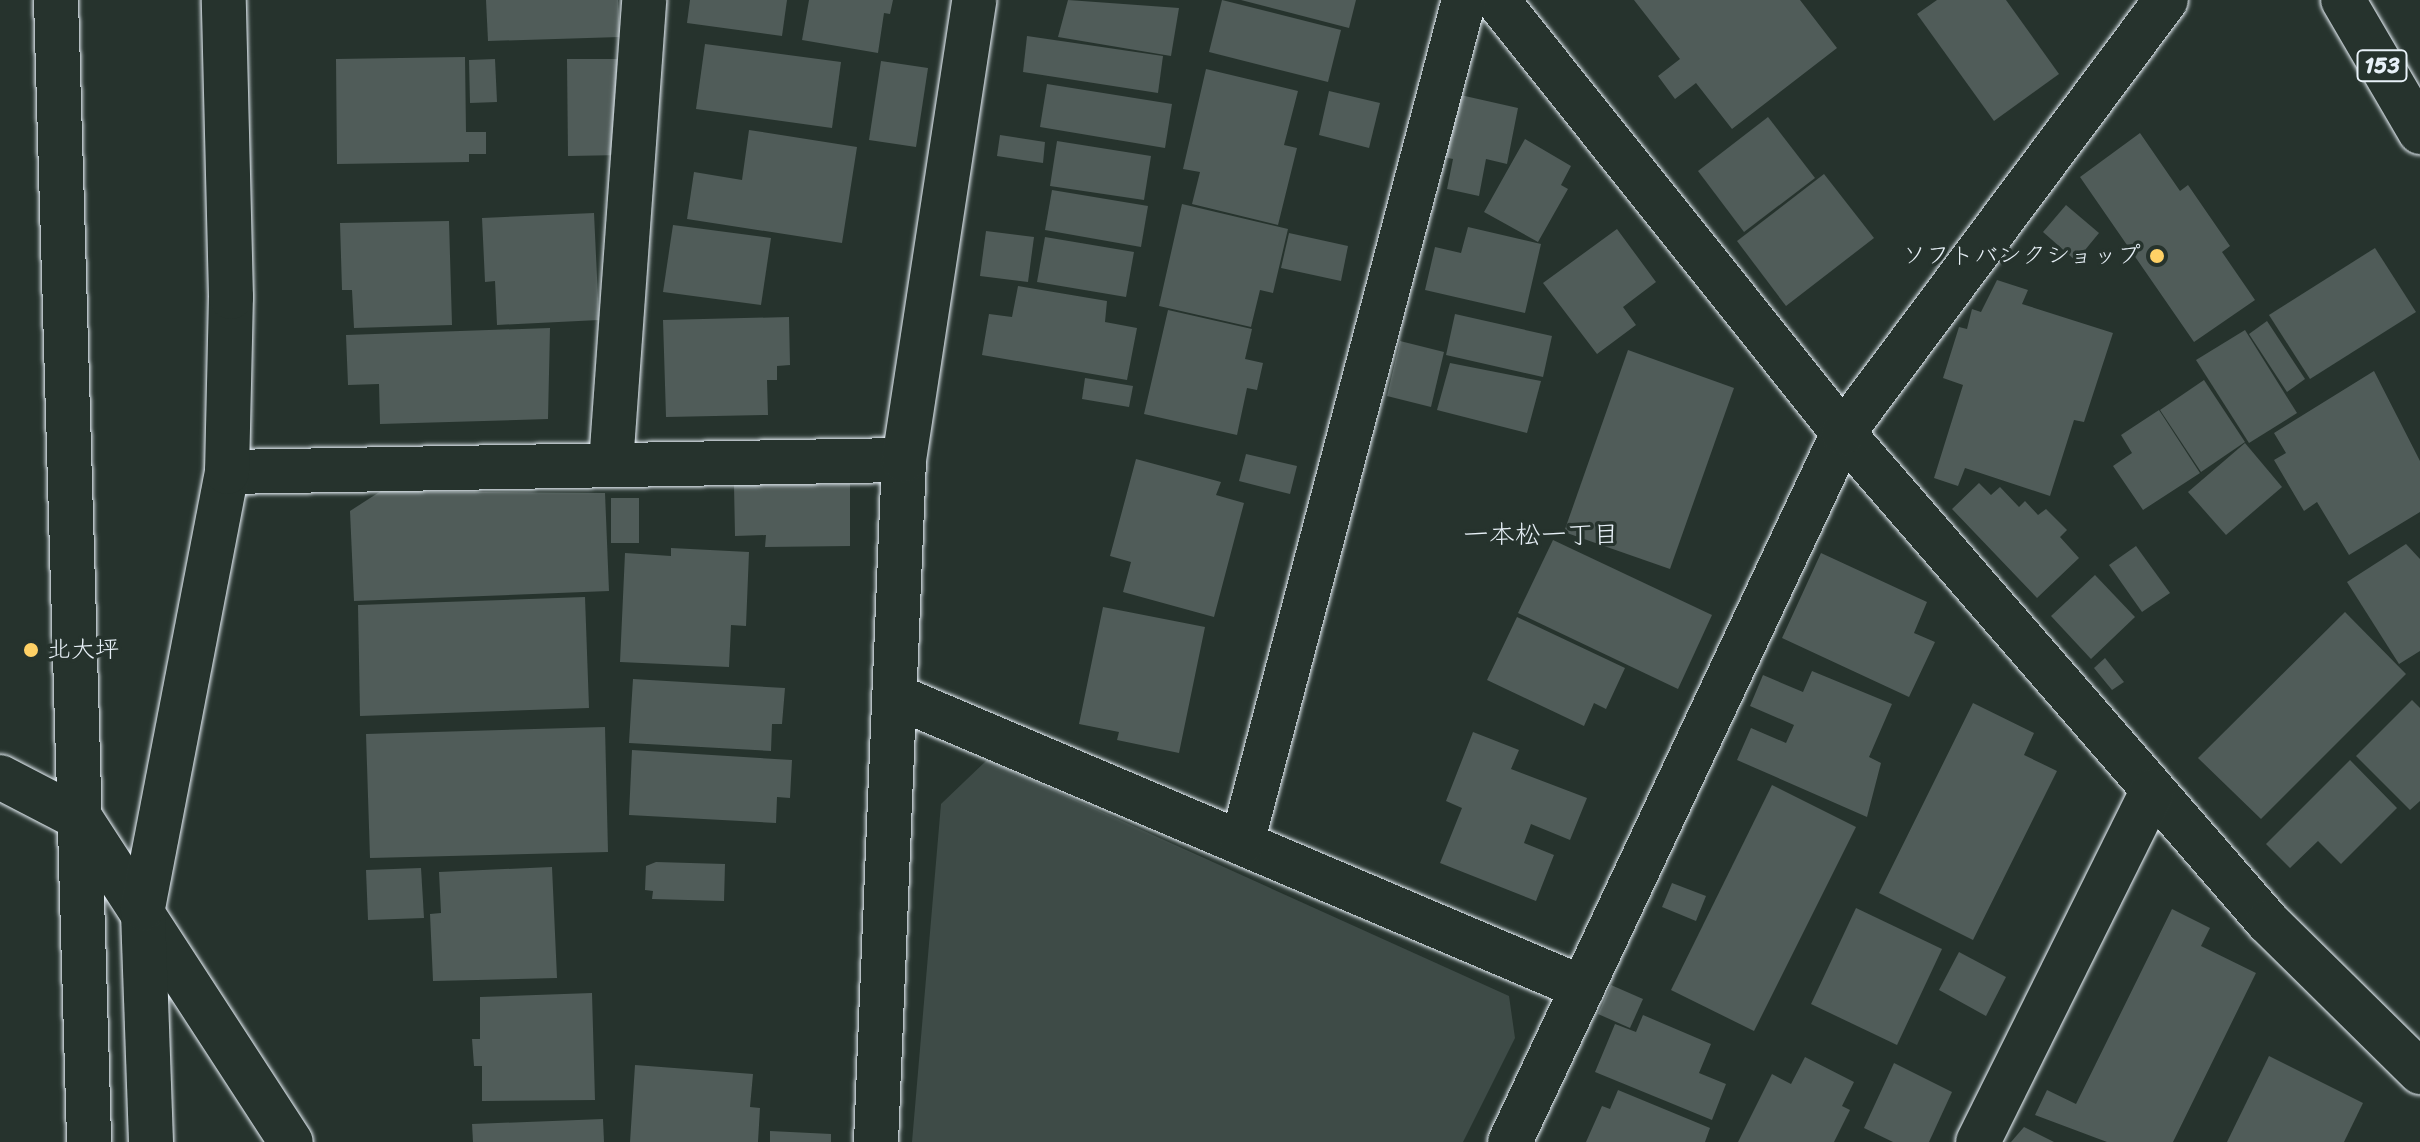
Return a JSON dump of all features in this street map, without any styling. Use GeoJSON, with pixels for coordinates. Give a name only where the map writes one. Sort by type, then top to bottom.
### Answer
{"type":"FeatureCollection","features":[{"type":"Feature","properties":{"kind":"main road"},"geometry":{"type":"LineString","coordinates":[[56,0],[89,1142]]}},
{"type":"Feature","properties":{"kind":"main road"},"geometry":{"type":"LineString","coordinates":[[151,1142],[143,908],[227,472],[231,297],[224,0]]}},
{"type":"Feature","properties":{"kind":"main road"},"geometry":{"type":"LineString","coordinates":[[611,464],[644,0]]}},
{"type":"Feature","properties":{"kind":"main road"},"geometry":{"type":"LineString","coordinates":[[876,1142],[904,460],[974,0]]}},
{"type":"Feature","properties":{"kind":"main road"},"geometry":{"type":"LineString","coordinates":[[1242,843],[1464,0]]}},
{"type":"Feature","properties":{"kind":"main road"},"geometry":{"type":"LineString","coordinates":[[1497,0],[1843,433],[2268,922],[2420,1072]]}},
{"type":"Feature","properties":{"kind":"main road"},"geometry":{"type":"LineString","coordinates":[[1510,1142],[1843,433],[2166,0]]}},
{"type":"Feature","properties":{"kind":"main road","name":"153"},"geometry":{"type":"LineString","coordinates":[[2343,0],[2420,132]]}},
{"type":"Feature","properties":{"kind":"main road"},"geometry":{"type":"LineString","coordinates":[[227,472],[904,460]]}},
{"type":"Feature","properties":{"kind":"main road"},"geometry":{"type":"LineString","coordinates":[[895,696],[1583,988]]}},
{"type":"Feature","properties":{"kind":"main road"},"geometry":{"type":"LineString","coordinates":[[0,777],[81,819],[143,908],[291,1142]]}},
{"type":"Feature","properties":{"kind":"main road"},"geometry":{"type":"LineString","coordinates":[[1978,1142],[2152,791]]}},
{"type":"Feature","properties":{"kind":"shaded area"},"geometry":{"type":"Polygon","coordinates":[[[987,760],[1509,996],[1515,1038],[1463,1142],[912,1142],[941,804],[987,760]]]}},
{"type":"Feature","properties":{"kind":"building"},"geometry":{"type":"Polygon","coordinates":[[[486,0],[618,0],[620,37],[488,41],[486,0]]]}},
{"type":"Feature","properties":{"kind":"building"},"geometry":{"type":"Polygon","coordinates":[[[690,0],[787,0],[782,36],[687,23],[690,0]]]}},
{"type":"Feature","properties":{"kind":"building"},"geometry":{"type":"Polygon","coordinates":[[[809,0],[893,0],[890,14],[884,13],[878,53],[802,40],[809,0]]]}},
{"type":"Feature","properties":{"kind":"building"},"geometry":{"type":"Polygon","coordinates":[[[1068,0],[1179,8],[1171,56],[1058,37],[1068,0]]]}},
{"type":"Feature","properties":{"kind":"building"},"geometry":{"type":"Polygon","coordinates":[[[1222,0],[1341,30],[1328,82],[1209,52],[1222,0]]]}},
{"type":"Feature","properties":{"kind":"building"},"geometry":{"type":"Polygon","coordinates":[[[1241,0],[1356,0],[1349,28],[1241,0]]]}},
{"type":"Feature","properties":{"kind":"building"},"geometry":{"type":"Polygon","coordinates":[[[1634,0],[1800,0],[1837,48],[1732,129],[1696,83],[1675,99],[1658,76],[1680,59],[1634,0]]]}},
{"type":"Feature","properties":{"kind":"building"},"geometry":{"type":"Polygon","coordinates":[[[1937,0],[2006,0],[2059,74],[1994,121],[1917,14],[1937,0]]]}},
{"type":"Feature","properties":{"kind":"building"},"geometry":{"type":"Polygon","coordinates":[[[1027,36],[1163,56],[1158,93],[1023,72],[1027,36]]]}},
{"type":"Feature","properties":{"kind":"building"},"geometry":{"type":"Polygon","coordinates":[[[705,44],[841,62],[832,128],[696,109],[705,44]]]}},
{"type":"Feature","properties":{"kind":"building"},"geometry":{"type":"Polygon","coordinates":[[[465,57],[466,132],[486,132],[486,154],[469,154],[469,162],[337,164],[336,59],[465,57]]]}},
{"type":"Feature","properties":{"kind":"building"},"geometry":{"type":"Polygon","coordinates":[[[495,59],[497,102],[470,103],[469,60],[495,59]]]}},
{"type":"Feature","properties":{"kind":"building"},"geometry":{"type":"Polygon","coordinates":[[[567,59],[623,59],[623,155],[568,156],[567,59]]]}},
{"type":"Feature","properties":{"kind":"building"},"geometry":{"type":"Polygon","coordinates":[[[881,61],[928,68],[916,147],[869,140],[881,61]]]}},
{"type":"Feature","properties":{"kind":"building"},"geometry":{"type":"Polygon","coordinates":[[[1206,69],[1298,91],[1284,145],[1297,148],[1278,225],[1192,204],[1200,172],[1183,169],[1206,69]]]}},
{"type":"Feature","properties":{"kind":"building"},"geometry":{"type":"Polygon","coordinates":[[[1047,84],[1172,104],[1165,148],[1040,127],[1047,84]]]}},
{"type":"Feature","properties":{"kind":"building"},"geometry":{"type":"Polygon","coordinates":[[[1329,91],[1380,103],[1369,148],[1319,135],[1329,91]]]}},
{"type":"Feature","properties":{"kind":"building"},"geometry":{"type":"Polygon","coordinates":[[[1456,94],[1518,108],[1507,164],[1486,159],[1479,196],[1447,189],[1453,159],[1443,157],[1456,94]]]}},
{"type":"Feature","properties":{"kind":"building"},"geometry":{"type":"Polygon","coordinates":[[[1768,117],[1815,178],[1744,232],[1698,171],[1768,117]]]}},
{"type":"Feature","properties":{"kind":"building"},"geometry":{"type":"Polygon","coordinates":[[[749,130],[857,147],[842,243],[687,219],[694,172],[742,180],[749,130]]]}},
{"type":"Feature","properties":{"kind":"building"},"geometry":{"type":"Polygon","coordinates":[[[2140,133],[2180,191],[2188,185],[2230,246],[2222,252],[2255,300],[2194,342],[2080,177],[2140,133]]]}},
{"type":"Feature","properties":{"kind":"building"},"geometry":{"type":"Polygon","coordinates":[[[1000,135],[1045,142],[1043,163],[997,156],[1000,135]]]}},
{"type":"Feature","properties":{"kind":"building"},"geometry":{"type":"Polygon","coordinates":[[[1525,139],[1571,166],[1561,185],[1568,189],[1538,242],[1484,212],[1525,139]]]}},
{"type":"Feature","properties":{"kind":"building"},"geometry":{"type":"Polygon","coordinates":[[[1057,141],[1151,156],[1144,200],[1050,186],[1057,141]]]}},
{"type":"Feature","properties":{"kind":"building"},"geometry":{"type":"Polygon","coordinates":[[[1824,174],[1874,238],[1786,306],[1737,241],[1824,174]]]}},
{"type":"Feature","properties":{"kind":"building"},"geometry":{"type":"Polygon","coordinates":[[[1052,190],[1148,206],[1141,247],[1045,230],[1052,190]]]}},
{"type":"Feature","properties":{"kind":"building"},"geometry":{"type":"Polygon","coordinates":[[[1182,204],[1288,229],[1273,293],[1260,290],[1251,327],[1159,306],[1182,204]]]}},
{"type":"Feature","properties":{"kind":"building"},"geometry":{"type":"Polygon","coordinates":[[[2066,205],[2099,233],[2076,261],[2043,232],[2066,205]]]}},
{"type":"Feature","properties":{"kind":"building"},"geometry":{"type":"Polygon","coordinates":[[[594,213],[599,320],[497,325],[495,281],[485,282],[482,218],[594,213]]]}},
{"type":"Feature","properties":{"kind":"building"},"geometry":{"type":"Polygon","coordinates":[[[449,221],[452,325],[354,328],[352,290],[342,290],[340,223],[449,221]]]}},
{"type":"Feature","properties":{"kind":"building"},"geometry":{"type":"Polygon","coordinates":[[[673,225],[771,238],[761,305],[663,292],[673,225]]]}},
{"type":"Feature","properties":{"kind":"building"},"geometry":{"type":"Polygon","coordinates":[[[1468,227],[1541,244],[1525,313],[1425,290],[1435,247],[1461,253],[1468,227]]]}},
{"type":"Feature","properties":{"kind":"building"},"geometry":{"type":"Polygon","coordinates":[[[1617,229],[1656,282],[1623,307],[1636,325],[1597,354],[1543,283],[1617,229]]]}},
{"type":"Feature","properties":{"kind":"building"},"geometry":{"type":"Polygon","coordinates":[[[986,231],[1034,237],[1028,282],[980,276],[986,231]]]}},
{"type":"Feature","properties":{"kind":"building"},"geometry":{"type":"Polygon","coordinates":[[[1289,233],[1348,246],[1341,281],[1281,268],[1289,233]]]}},
{"type":"Feature","properties":{"kind":"building"},"geometry":{"type":"Polygon","coordinates":[[[1045,237],[1134,252],[1126,297],[1037,282],[1045,237]]]}},
{"type":"Feature","properties":{"kind":"building"},"geometry":{"type":"Polygon","coordinates":[[[2375,248],[2416,312],[2310,379],[2269,315],[2375,248]]]}},
{"type":"Feature","properties":{"kind":"building"},"geometry":{"type":"Polygon","coordinates":[[[1997,280],[2028,290],[2022,304],[2113,333],[2084,422],[2074,420],[2050,496],[1965,468],[1958,486],[1934,478],[1963,385],[1943,378],[1959,327],[1967,329],[1972,309],[1981,312],[1997,280]]]}},
{"type":"Feature","properties":{"kind":"building"},"geometry":{"type":"Polygon","coordinates":[[[1018,286],[1107,301],[1105,322],[1137,328],[1127,380],[982,355],[989,314],[1012,317],[1018,286]]]}},
{"type":"Feature","properties":{"kind":"building"},"geometry":{"type":"Polygon","coordinates":[[[1168,310],[1252,329],[1245,359],[1263,363],[1257,390],[1247,388],[1237,435],[1144,414],[1168,310]]]}},
{"type":"Feature","properties":{"kind":"building"},"geometry":{"type":"Polygon","coordinates":[[[1455,314],[1552,336],[1543,377],[1446,355],[1455,314]]]}},
{"type":"Feature","properties":{"kind":"building"},"geometry":{"type":"Polygon","coordinates":[[[789,317],[790,365],[777,366],[777,380],[767,380],[768,415],[666,417],[663,320],[789,317]]]}},
{"type":"Feature","properties":{"kind":"building"},"geometry":{"type":"Polygon","coordinates":[[[2267,321],[2305,379],[2287,392],[2249,334],[2267,321]]]}},
{"type":"Feature","properties":{"kind":"building"},"geometry":{"type":"Polygon","coordinates":[[[550,328],[548,419],[380,424],[379,384],[348,385],[346,335],[550,328]]]}},
{"type":"Feature","properties":{"kind":"building"},"geometry":{"type":"Polygon","coordinates":[[[2245,330],[2297,413],[2249,443],[2196,360],[2245,330]]]}},
{"type":"Feature","properties":{"kind":"building"},"geometry":{"type":"Polygon","coordinates":[[[1400,341],[1444,352],[1431,407],[1387,396],[1400,341]]]}},
{"type":"Feature","properties":{"kind":"building"},"geometry":{"type":"Polygon","coordinates":[[[1628,350],[1734,388],[1670,569],[1564,532],[1628,350]]]}},
{"type":"Feature","properties":{"kind":"building"},"geometry":{"type":"Polygon","coordinates":[[[1450,363],[1541,381],[1527,433],[1437,410],[1450,363]]]}},
{"type":"Feature","properties":{"kind":"building"},"geometry":{"type":"Polygon","coordinates":[[[2374,371],[2420,461],[2420,512],[2349,555],[2317,502],[2304,511],[2274,460],[2286,453],[2274,433],[2374,371]]]}},
{"type":"Feature","properties":{"kind":"building"},"geometry":{"type":"Polygon","coordinates":[[[1085,378],[1133,386],[1129,407],[1082,399],[1085,378]]]}},
{"type":"Feature","properties":{"kind":"building"},"geometry":{"type":"Polygon","coordinates":[[[2204,380],[2245,442],[2201,472],[2160,410],[2204,380]]]}},
{"type":"Feature","properties":{"kind":"building"},"geometry":{"type":"Polygon","coordinates":[[[2159,410],[2200,473],[2143,510],[2113,466],[2132,453],[2121,435],[2159,410]]]}},
{"type":"Feature","properties":{"kind":"building"},"geometry":{"type":"Polygon","coordinates":[[[2245,443],[2282,487],[2226,535],[2188,492],[2245,443]]]}},
{"type":"Feature","properties":{"kind":"building"},"geometry":{"type":"Polygon","coordinates":[[[1246,454],[1297,466],[1290,494],[1239,481],[1246,454]]]}},
{"type":"Feature","properties":{"kind":"building"},"geometry":{"type":"Polygon","coordinates":[[[1136,459],[1221,482],[1216,495],[1244,503],[1214,617],[1123,592],[1131,562],[1110,556],[1136,459]]]}},
{"type":"Feature","properties":{"kind":"building"},"geometry":{"type":"Polygon","coordinates":[[[1979,483],[1991,495],[2000,487],[2019,507],[2025,501],[2038,515],[2046,509],[2067,530],[2060,537],[2079,558],[2037,598],[1952,509],[1979,483]]]}},
{"type":"Feature","properties":{"kind":"building"},"geometry":{"type":"Polygon","coordinates":[[[850,484],[850,546],[765,547],[766,535],[735,536],[734,485],[850,484]]]}},
{"type":"Feature","properties":{"kind":"building"},"geometry":{"type":"Polygon","coordinates":[[[381,491],[605,493],[609,591],[354,601],[350,511],[381,491]]]}},
{"type":"Feature","properties":{"kind":"building"},"geometry":{"type":"Polygon","coordinates":[[[611,498],[639,498],[639,543],[611,543],[611,498]]]}},
{"type":"Feature","properties":{"kind":"building"},"geometry":{"type":"Polygon","coordinates":[[[1553,540],[1712,615],[1678,689],[1518,613],[1553,540]]]}},
{"type":"Feature","properties":{"kind":"building"},"geometry":{"type":"Polygon","coordinates":[[[2406,544],[2420,559],[2420,651],[2399,664],[2347,582],[2406,544]]]}},
{"type":"Feature","properties":{"kind":"building"},"geometry":{"type":"Polygon","coordinates":[[[2136,546],[2170,593],[2142,612],[2109,565],[2136,546]]]}},
{"type":"Feature","properties":{"kind":"building"},"geometry":{"type":"Polygon","coordinates":[[[671,548],[749,552],[746,626],[731,625],[729,667],[620,662],[625,553],[671,556],[671,548]]]}},
{"type":"Feature","properties":{"kind":"building"},"geometry":{"type":"Polygon","coordinates":[[[1821,553],[1927,602],[1914,633],[1935,642],[1909,697],[1782,638],[1821,553]]]}},
{"type":"Feature","properties":{"kind":"building"},"geometry":{"type":"Polygon","coordinates":[[[2095,575],[2135,617],[2091,659],[2051,616],[2095,575]]]}},
{"type":"Feature","properties":{"kind":"building"},"geometry":{"type":"Polygon","coordinates":[[[585,597],[589,708],[360,716],[358,605],[585,597]]]}},
{"type":"Feature","properties":{"kind":"building"},"geometry":{"type":"Polygon","coordinates":[[[1103,607],[1205,627],[1179,753],[1117,740],[1119,732],[1079,724],[1103,607]]]}},
{"type":"Feature","properties":{"kind":"building"},"geometry":{"type":"Polygon","coordinates":[[[2345,612],[2406,674],[2261,819],[2198,758],[2345,612]]]}},
{"type":"Feature","properties":{"kind":"building"},"geometry":{"type":"Polygon","coordinates":[[[1517,617],[1625,668],[1606,709],[1594,703],[1584,726],[1487,680],[1517,617]]]}},
{"type":"Feature","properties":{"kind":"building"},"geometry":{"type":"Polygon","coordinates":[[[2105,658],[2124,682],[2112,690],[2094,668],[2105,658]]]}},
{"type":"Feature","properties":{"kind":"building"},"geometry":{"type":"Polygon","coordinates":[[[1812,671],[1892,704],[1869,757],[1881,763],[1867,817],[1737,760],[1751,728],[1786,743],[1794,725],[1750,706],[1763,675],[1803,692],[1812,671]]]}},
{"type":"Feature","properties":{"kind":"building"},"geometry":{"type":"Polygon","coordinates":[[[633,679],[785,688],[782,724],[772,724],[771,751],[629,743],[633,679]]]}},
{"type":"Feature","properties":{"kind":"building"},"geometry":{"type":"Polygon","coordinates":[[[2412,700],[2420,708],[2420,801],[2410,810],[2356,756],[2412,700]]]}},
{"type":"Feature","properties":{"kind":"building"},"geometry":{"type":"Polygon","coordinates":[[[1973,703],[2034,733],[2024,755],[2057,771],[1973,940],[1879,893],[1973,703]]]}},
{"type":"Feature","properties":{"kind":"building"},"geometry":{"type":"Polygon","coordinates":[[[605,727],[608,852],[370,858],[366,734],[605,727]]]}},
{"type":"Feature","properties":{"kind":"building"},"geometry":{"type":"Polygon","coordinates":[[[1473,732],[1519,750],[1511,769],[1587,798],[1570,840],[1531,824],[1524,843],[1554,855],[1536,901],[1440,863],[1462,808],[1446,801],[1473,732]]]}},
{"type":"Feature","properties":{"kind":"building"},"geometry":{"type":"Polygon","coordinates":[[[632,750],[792,760],[790,798],[777,797],[776,823],[629,815],[632,750]]]}},
{"type":"Feature","properties":{"kind":"building"},"geometry":{"type":"Polygon","coordinates":[[[2350,760],[2397,808],[2341,864],[2318,841],[2290,868],[2266,844],[2350,760]]]}},
{"type":"Feature","properties":{"kind":"building"},"geometry":{"type":"Polygon","coordinates":[[[1772,785],[1856,827],[1754,1031],[1671,990],[1772,785]]]}},
{"type":"Feature","properties":{"kind":"building"},"geometry":{"type":"Polygon","coordinates":[[[656,862],[725,864],[724,901],[652,899],[653,891],[645,890],[646,866],[656,862]]]}},
{"type":"Feature","properties":{"kind":"building"},"geometry":{"type":"Polygon","coordinates":[[[552,867],[557,978],[433,981],[430,914],[441,913],[439,872],[552,867]]]}},
{"type":"Feature","properties":{"kind":"building"},"geometry":{"type":"Polygon","coordinates":[[[421,868],[424,918],[368,920],[366,870],[421,868]]]}},
{"type":"Feature","properties":{"kind":"building"},"geometry":{"type":"Polygon","coordinates":[[[1672,883],[1706,896],[1696,921],[1662,907],[1672,883]]]}},
{"type":"Feature","properties":{"kind":"building"},"geometry":{"type":"Polygon","coordinates":[[[1856,908],[1942,949],[1897,1045],[1811,1004],[1856,908]]]}},
{"type":"Feature","properties":{"kind":"building"},"geometry":{"type":"Polygon","coordinates":[[[2172,909],[2210,928],[2201,946],[2256,973],[2173,1142],[2107,1142],[2035,1115],[2047,1090],[2076,1104],[2172,909]]]}},
{"type":"Feature","properties":{"kind":"building"},"geometry":{"type":"Polygon","coordinates":[[[1959,952],[2006,977],[1986,1016],[1939,990],[1959,952]]]}},
{"type":"Feature","properties":{"kind":"building"},"geometry":{"type":"Polygon","coordinates":[[[1611,985],[1643,999],[1630,1028],[1598,1014],[1611,985]]]}},
{"type":"Feature","properties":{"kind":"building"},"geometry":{"type":"Polygon","coordinates":[[[592,993],[595,1100],[482,1101],[482,1066],[474,1066],[472,1039],[480,1039],[480,997],[592,993]]]}},
{"type":"Feature","properties":{"kind":"building"},"geometry":{"type":"Polygon","coordinates":[[[1643,1015],[1711,1044],[1699,1073],[1726,1084],[1712,1120],[1595,1072],[1615,1024],[1636,1032],[1643,1015]]]}},
{"type":"Feature","properties":{"kind":"building"},"geometry":{"type":"Polygon","coordinates":[[[2269,1056],[2363,1103],[2344,1142],[2227,1142],[2269,1056]]]}},
{"type":"Feature","properties":{"kind":"building"},"geometry":{"type":"Polygon","coordinates":[[[1805,1057],[1854,1082],[1842,1106],[1850,1110],[1834,1142],[1738,1142],[1772,1074],[1791,1084],[1805,1057]]]}},
{"type":"Feature","properties":{"kind":"building"},"geometry":{"type":"Polygon","coordinates":[[[1894,1063],[1952,1092],[1929,1142],[1893,1142],[1864,1128],[1894,1063]]]}},
{"type":"Feature","properties":{"kind":"building"},"geometry":{"type":"Polygon","coordinates":[[[635,1065],[753,1074],[750,1107],[760,1108],[758,1142],[630,1142],[635,1065]]]}},
{"type":"Feature","properties":{"kind":"building"},"geometry":{"type":"Polygon","coordinates":[[[1618,1090],[1710,1128],[1705,1142],[1586,1142],[1602,1106],[1610,1109],[1618,1090]]]}},
{"type":"Feature","properties":{"kind":"building"},"geometry":{"type":"Polygon","coordinates":[[[603,1119],[604,1142],[473,1142],[472,1124],[603,1119]]]}},
{"type":"Feature","properties":{"kind":"building"},"geometry":{"type":"Polygon","coordinates":[[[2024,1127],[2054,1142],[2011,1142],[2024,1127]]]}},
{"type":"Feature","properties":{"kind":"building"},"geometry":{"type":"Polygon","coordinates":[[[770,1131],[831,1134],[831,1142],[770,1142],[770,1131]]]}},
{"type":"Feature","properties":{"kind":"place","name":"ソフトバンクショップ"},"geometry":{"type":"Point","coordinates":[2157,256]}},
{"type":"Feature","properties":{"kind":"place","name":"北大坪"},"geometry":{"type":"Point","coordinates":[31,650]}},
{"type":"Feature","properties":{"kind":"district","name":"一本松一丁目"},"geometry":{"type":"Point","coordinates":[1541,535]}}]}
